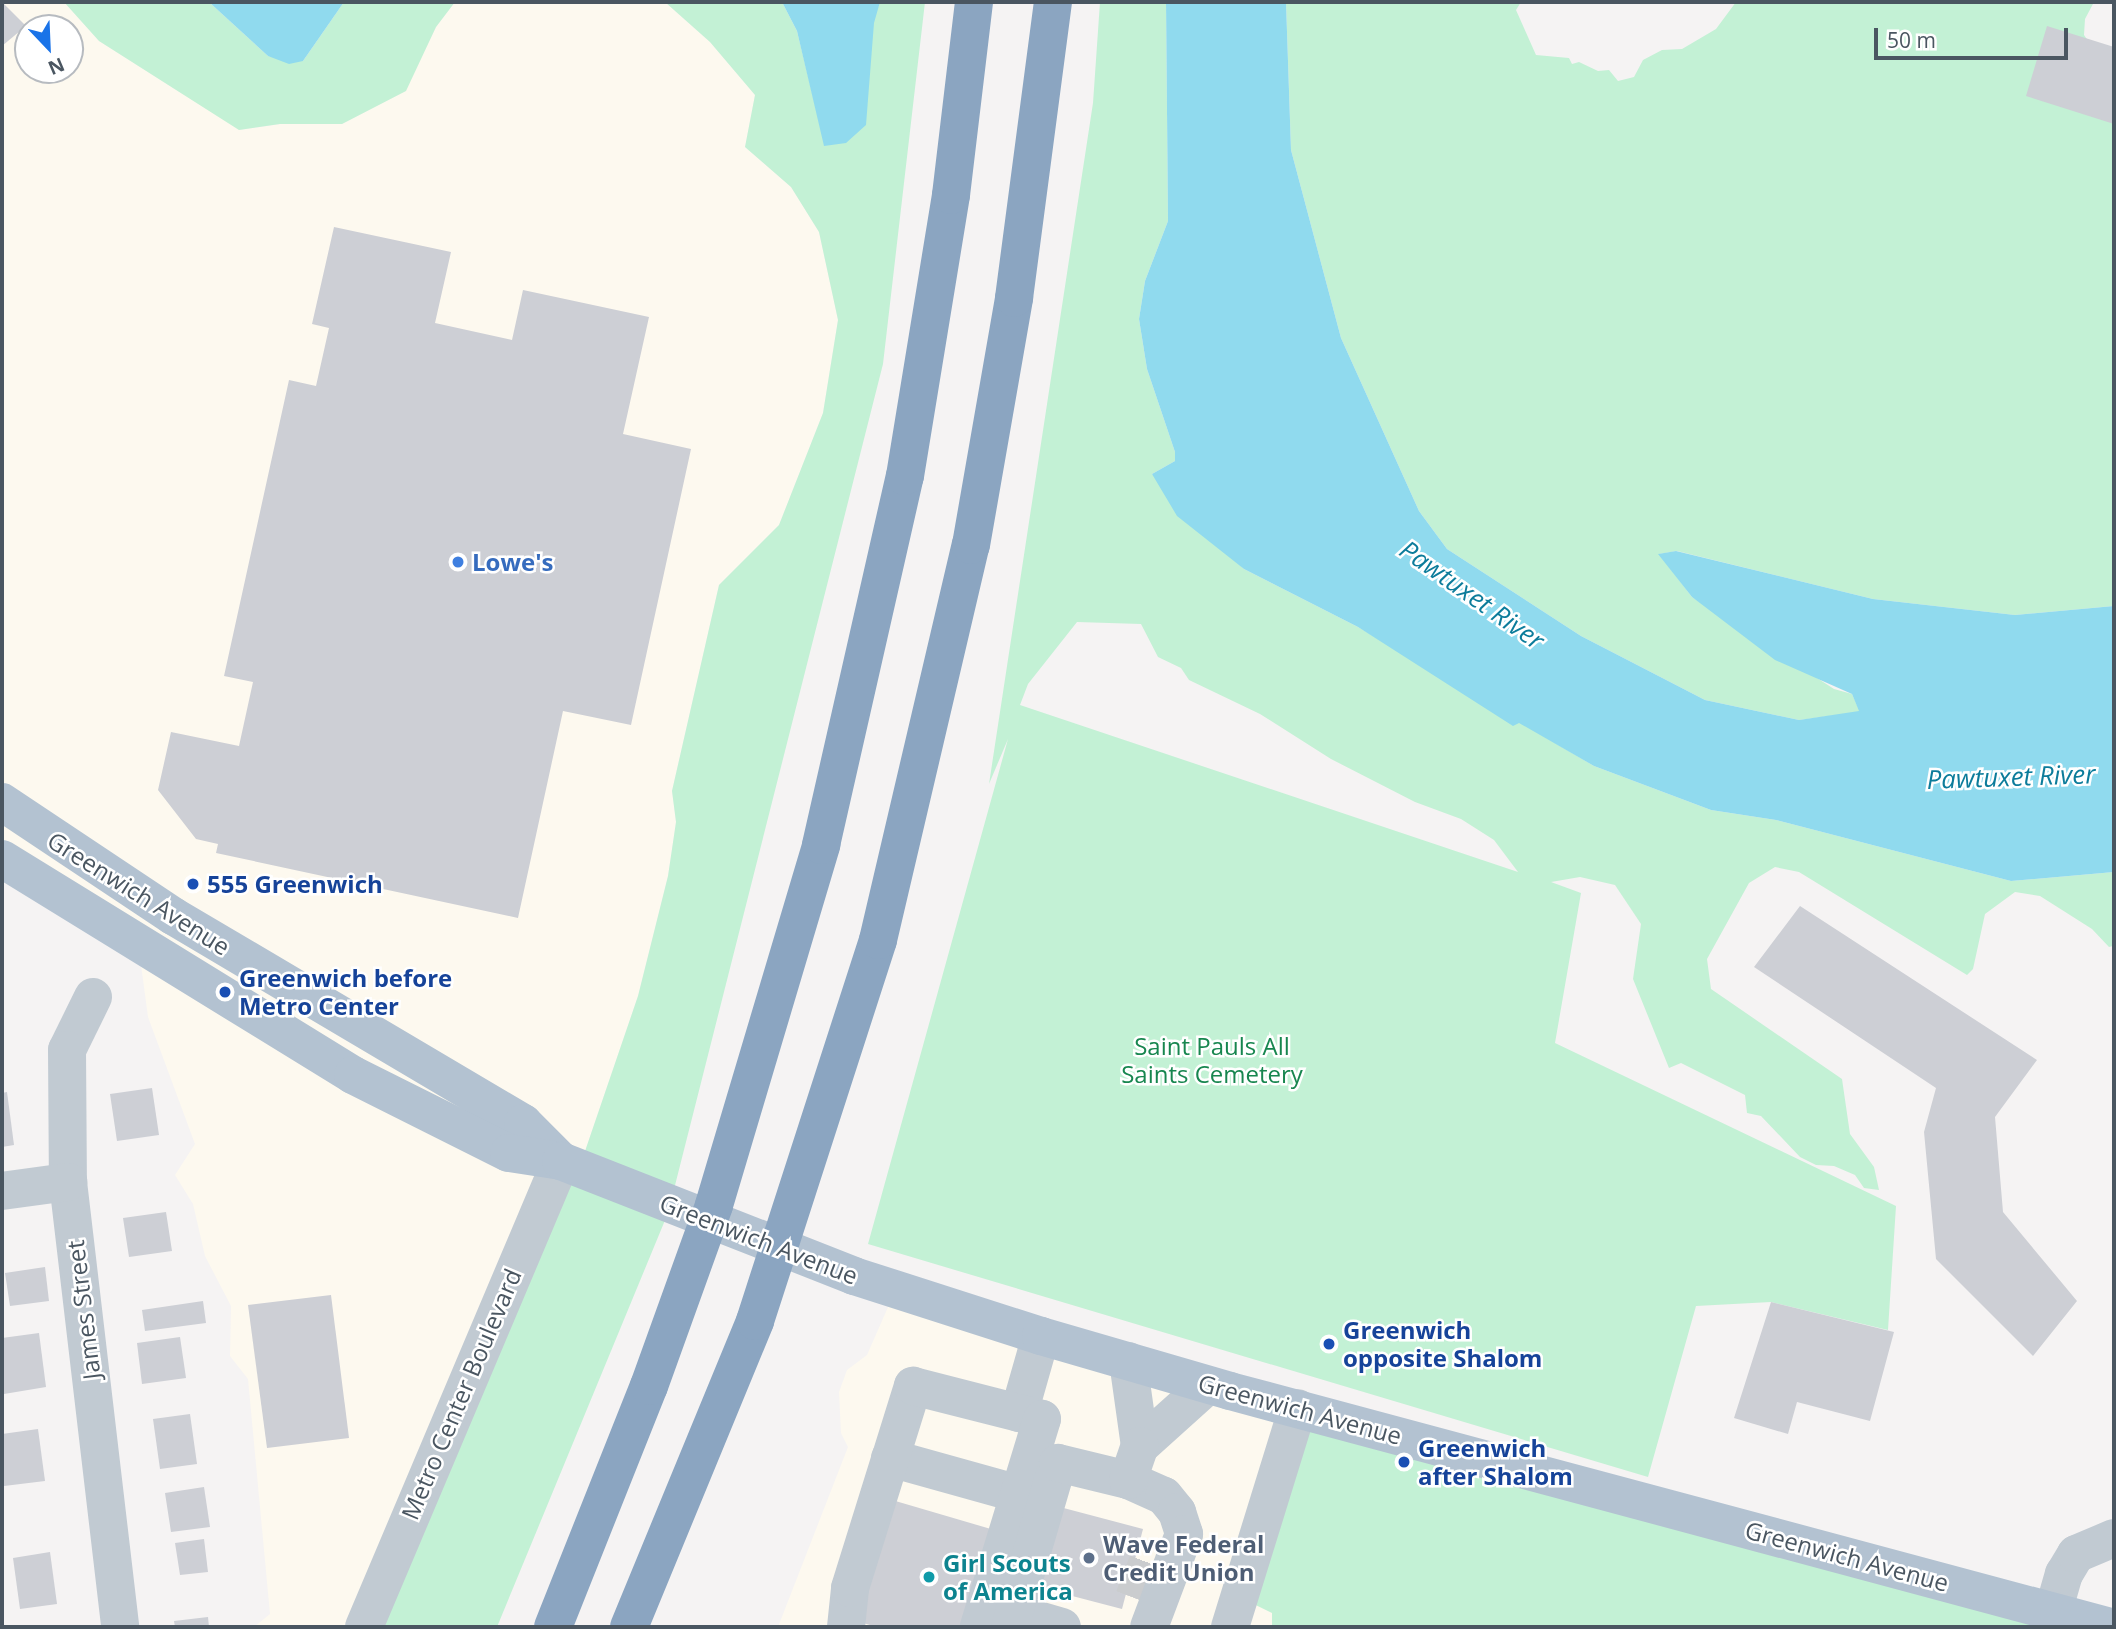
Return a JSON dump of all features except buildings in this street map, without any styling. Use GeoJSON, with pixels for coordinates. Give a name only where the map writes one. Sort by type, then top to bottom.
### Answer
{"type":"FeatureCollection","features":[{"type":"Feature","properties":{"kind":"highway"},"geometry":{"type":"LineString","coordinates":[[951,195],[955,2]]}},
{"type":"Feature","properties":{"kind":"highway"},"geometry":{"type":"LineString","coordinates":[[553,1627],[686,1284],[797,936],[845,753],[886,569],[951,195],[974,2]]}},
{"type":"Feature","properties":{"kind":"highway"},"geometry":{"type":"LineString","coordinates":[[629,1627],[755,1321],[878,940],[971,545],[1014,298],[1053,12]]}},
{"type":"Feature","properties":{"kind":"main road","name":"Greenwich Avenue"},"geometry":{"type":"LineString","coordinates":[[2,802],[173,916],[523,1123],[561,1161]]}},
{"type":"Feature","properties":{"kind":"main road","name":"Greenwich Avenue"},"geometry":{"type":"LineString","coordinates":[[2,859],[353,1075],[509,1153],[561,1161],[854,1276],[1041,1336],[1208,1385],[2110,1627]]}},
{"type":"Feature","properties":{"kind":"street","name":"James Street"},"geometry":{"type":"LineString","coordinates":[[93,997],[67,1051],[68,1182],[120,1627]]}},
{"type":"Feature","properties":{"kind":"street","name":"Metro Center Boulevard"},"geometry":{"type":"LineString","coordinates":[[364,1627],[561,1161]]}},
{"type":"Feature","properties":{"kind":"street"},"geometry":{"type":"LineString","coordinates":[[2,1191],[68,1182]]}},
{"type":"Feature","properties":{"kind":"street"},"geometry":{"type":"LineString","coordinates":[[1019,1413],[1041,1336]]}},
{"type":"Feature","properties":{"kind":"street"},"geometry":{"type":"LineString","coordinates":[[1129,1361],[1134,1463],[1170,1504],[1184,1534],[1165,1550],[1141,1618]]}},
{"type":"Feature","properties":{"kind":"street"},"geometry":{"type":"LineString","coordinates":[[1062,1627],[1012,1620],[1058,1463],[1134,1463],[1208,1385]]}},
{"type":"Feature","properties":{"kind":"street"},"geometry":{"type":"LineString","coordinates":[[846,1627],[849,1588],[913,1386],[1042,1419],[979,1627]]}},
{"type":"Feature","properties":{"kind":"street"},"geometry":{"type":"LineString","coordinates":[[1230,1627],[1298,1408]]}},
{"type":"Feature","properties":{"kind":"street"},"geometry":{"type":"LineString","coordinates":[[890,1458],[1019,1494]]}},
{"type":"Feature","properties":{"kind":"street"},"geometry":{"type":"LineString","coordinates":[[2053,1612],[2064,1574],[2077,1554],[2114,1538]]}},
{"type":"Feature","properties":{"kind":"shaded area"},"geometry":{"type":"Polygon","coordinates":[[[2,2],[64,2],[75,14],[14,14],[14,84],[84,84],[84,24],[99,41],[240,130],[280,124],[342,124],[405,91],[436,27],[455,2],[665,2],[710,42],[755,95],[745,147],[791,187],[819,232],[838,320],[823,413],[779,525],[719,585],[672,791],[676,822],[668,876],[638,996],[582,1160],[364,1627],[254,1627],[270,1614],[248,1379],[230,1356],[231,1306],[205,1256],[193,1204],[175,1175],[195,1144],[148,1017],[137,935],[2,849],[2,2]]]}},
{"type":"Feature","properties":{"kind":"shaded area"},"geometry":{"type":"Polygon","coordinates":[[[892,1298],[1294,1404],[1272,1627],[778,1627],[848,1447],[841,1433],[839,1392],[847,1370],[867,1355],[892,1298]]]}},
{"type":"Feature","properties":{"kind":"green space"},"geometry":{"type":"Polygon","coordinates":[[[64,2],[209,2],[268,56],[303,61],[344,2],[455,2],[436,27],[406,91],[342,124],[280,124],[239,130],[99,41],[84,24],[84,14],[75,14],[64,2]]]}},
{"type":"Feature","properties":{"kind":"green space"},"geometry":{"type":"Polygon","coordinates":[[[665,2],[782,2],[797,31],[825,146],[880,2],[925,2],[883,364],[668,1213],[497,1627],[364,1627],[582,1160],[638,996],[668,876],[676,822],[672,791],[719,585],[779,525],[823,413],[838,320],[819,232],[791,187],[745,147],[755,95],[710,42],[665,2]]]}},
{"type":"Feature","properties":{"kind":"green space","name":"Saint Pauls All Saints Cemetery"},"geometry":{"type":"Polygon","coordinates":[[[1100,2],[1166,2],[1168,221],[1145,281],[1139,319],[1147,369],[1175,452],[1175,461],[1152,474],[1244,569],[1358,627],[1594,766],[1711,810],[1776,820],[2011,881],[2114,872],[2113,946],[2109,947],[2092,929],[2040,896],[2015,892],[1985,914],[1973,969],[1967,975],[1799,872],[1775,867],[1749,883],[1707,959],[1711,989],[1842,1079],[1850,1134],[1874,1167],[1879,1190],[1864,1188],[1855,1175],[1834,1166],[1816,1165],[1800,1157],[1761,1116],[1747,1113],[1745,1095],[1681,1063],[1669,1068],[1633,979],[1641,924],[1615,885],[1580,877],[1551,882],[1581,893],[1555,1043],[1896,1206],[1888,1330],[1771,1302],[1696,1306],[1648,1477],[868,1244],[1008,739],[989,784],[1093,103],[1100,2]],[[1077,622],[1028,684],[1020,705],[1518,872],[1494,840],[1461,819],[1415,802],[1331,759],[1260,714],[1189,680],[1181,668],[1158,657],[1141,624],[1077,622]]]}},
{"type":"Feature","properties":{"kind":"green space"},"geometry":{"type":"Polygon","coordinates":[[[1286,2],[1521,2],[1516,10],[1536,55],[1569,58],[1572,64],[1579,62],[1598,71],[1609,70],[1618,81],[1634,77],[1643,60],[1662,50],[1682,49],[1716,29],[1736,2],[2094,2],[2085,19],[2084,35],[2114,78],[2114,606],[2015,615],[1873,599],[1677,551],[1659,554],[1692,597],[1834,689],[1852,694],[1860,712],[1799,720],[1705,700],[1581,636],[1447,549],[1419,511],[1341,338],[1291,150],[1286,2]]]}},
{"type":"Feature","properties":{"kind":"green space"},"geometry":{"type":"Polygon","coordinates":[[[1297,1412],[2103,1627],[1272,1627],[1272,1613],[1231,1593],[1297,1412]]]}},
{"type":"Feature","properties":{"kind":"water"},"geometry":{"type":"Polygon","coordinates":[[[209,2],[344,2],[303,61],[289,64],[268,56],[209,2]]]}},
{"type":"Feature","properties":{"kind":"water"},"geometry":{"type":"Polygon","coordinates":[[[782,2],[880,2],[874,23],[866,125],[846,143],[824,146],[797,31],[782,2]]]}},
{"type":"Feature","properties":{"kind":"water","name":"Pawtuxet River"},"geometry":{"type":"Polygon","coordinates":[[[1166,2],[1286,2],[1291,150],[1341,338],[1419,511],[1447,549],[1581,636],[1705,700],[1799,720],[1859,711],[1852,694],[1775,660],[1692,597],[1658,554],[1676,551],[1873,599],[2015,615],[2114,606],[2114,872],[2011,881],[1776,820],[1711,810],[1594,766],[1519,723],[1513,726],[1358,627],[1244,569],[1177,516],[1152,474],[1175,461],[1175,452],[1147,369],[1139,319],[1145,281],[1168,221],[1166,2]]]}},
{"type":"Feature","properties":{"kind":"tunnel"},"geometry":{"type":"LineString","coordinates":[[1134,1598],[1149,1559]]}},
{"type":"Feature","properties":{"kind":"place","name":"Lowe's"},"geometry":{"type":"Point","coordinates":[458,562]}},
{"type":"Feature","properties":{"kind":"place","name":"555 Greenwich"},"geometry":{"type":"Point","coordinates":[193,884]}},
{"type":"Feature","properties":{"kind":"place","name":"Greenwich before Metro Center"},"geometry":{"type":"Point","coordinates":[225,992]}},
{"type":"Feature","properties":{"kind":"place","name":"Greenwich opposite Shalom"},"geometry":{"type":"Point","coordinates":[1329,1344]}},
{"type":"Feature","properties":{"kind":"place","name":"Greenwich after Shalom"},"geometry":{"type":"Point","coordinates":[1404,1462]}},
{"type":"Feature","properties":{"kind":"place","name":"Wave Federal Credit Union"},"geometry":{"type":"Point","coordinates":[1089,1558]}},
{"type":"Feature","properties":{"kind":"place","name":"Girl Scouts of America"},"geometry":{"type":"Point","coordinates":[929,1577]}}]}
